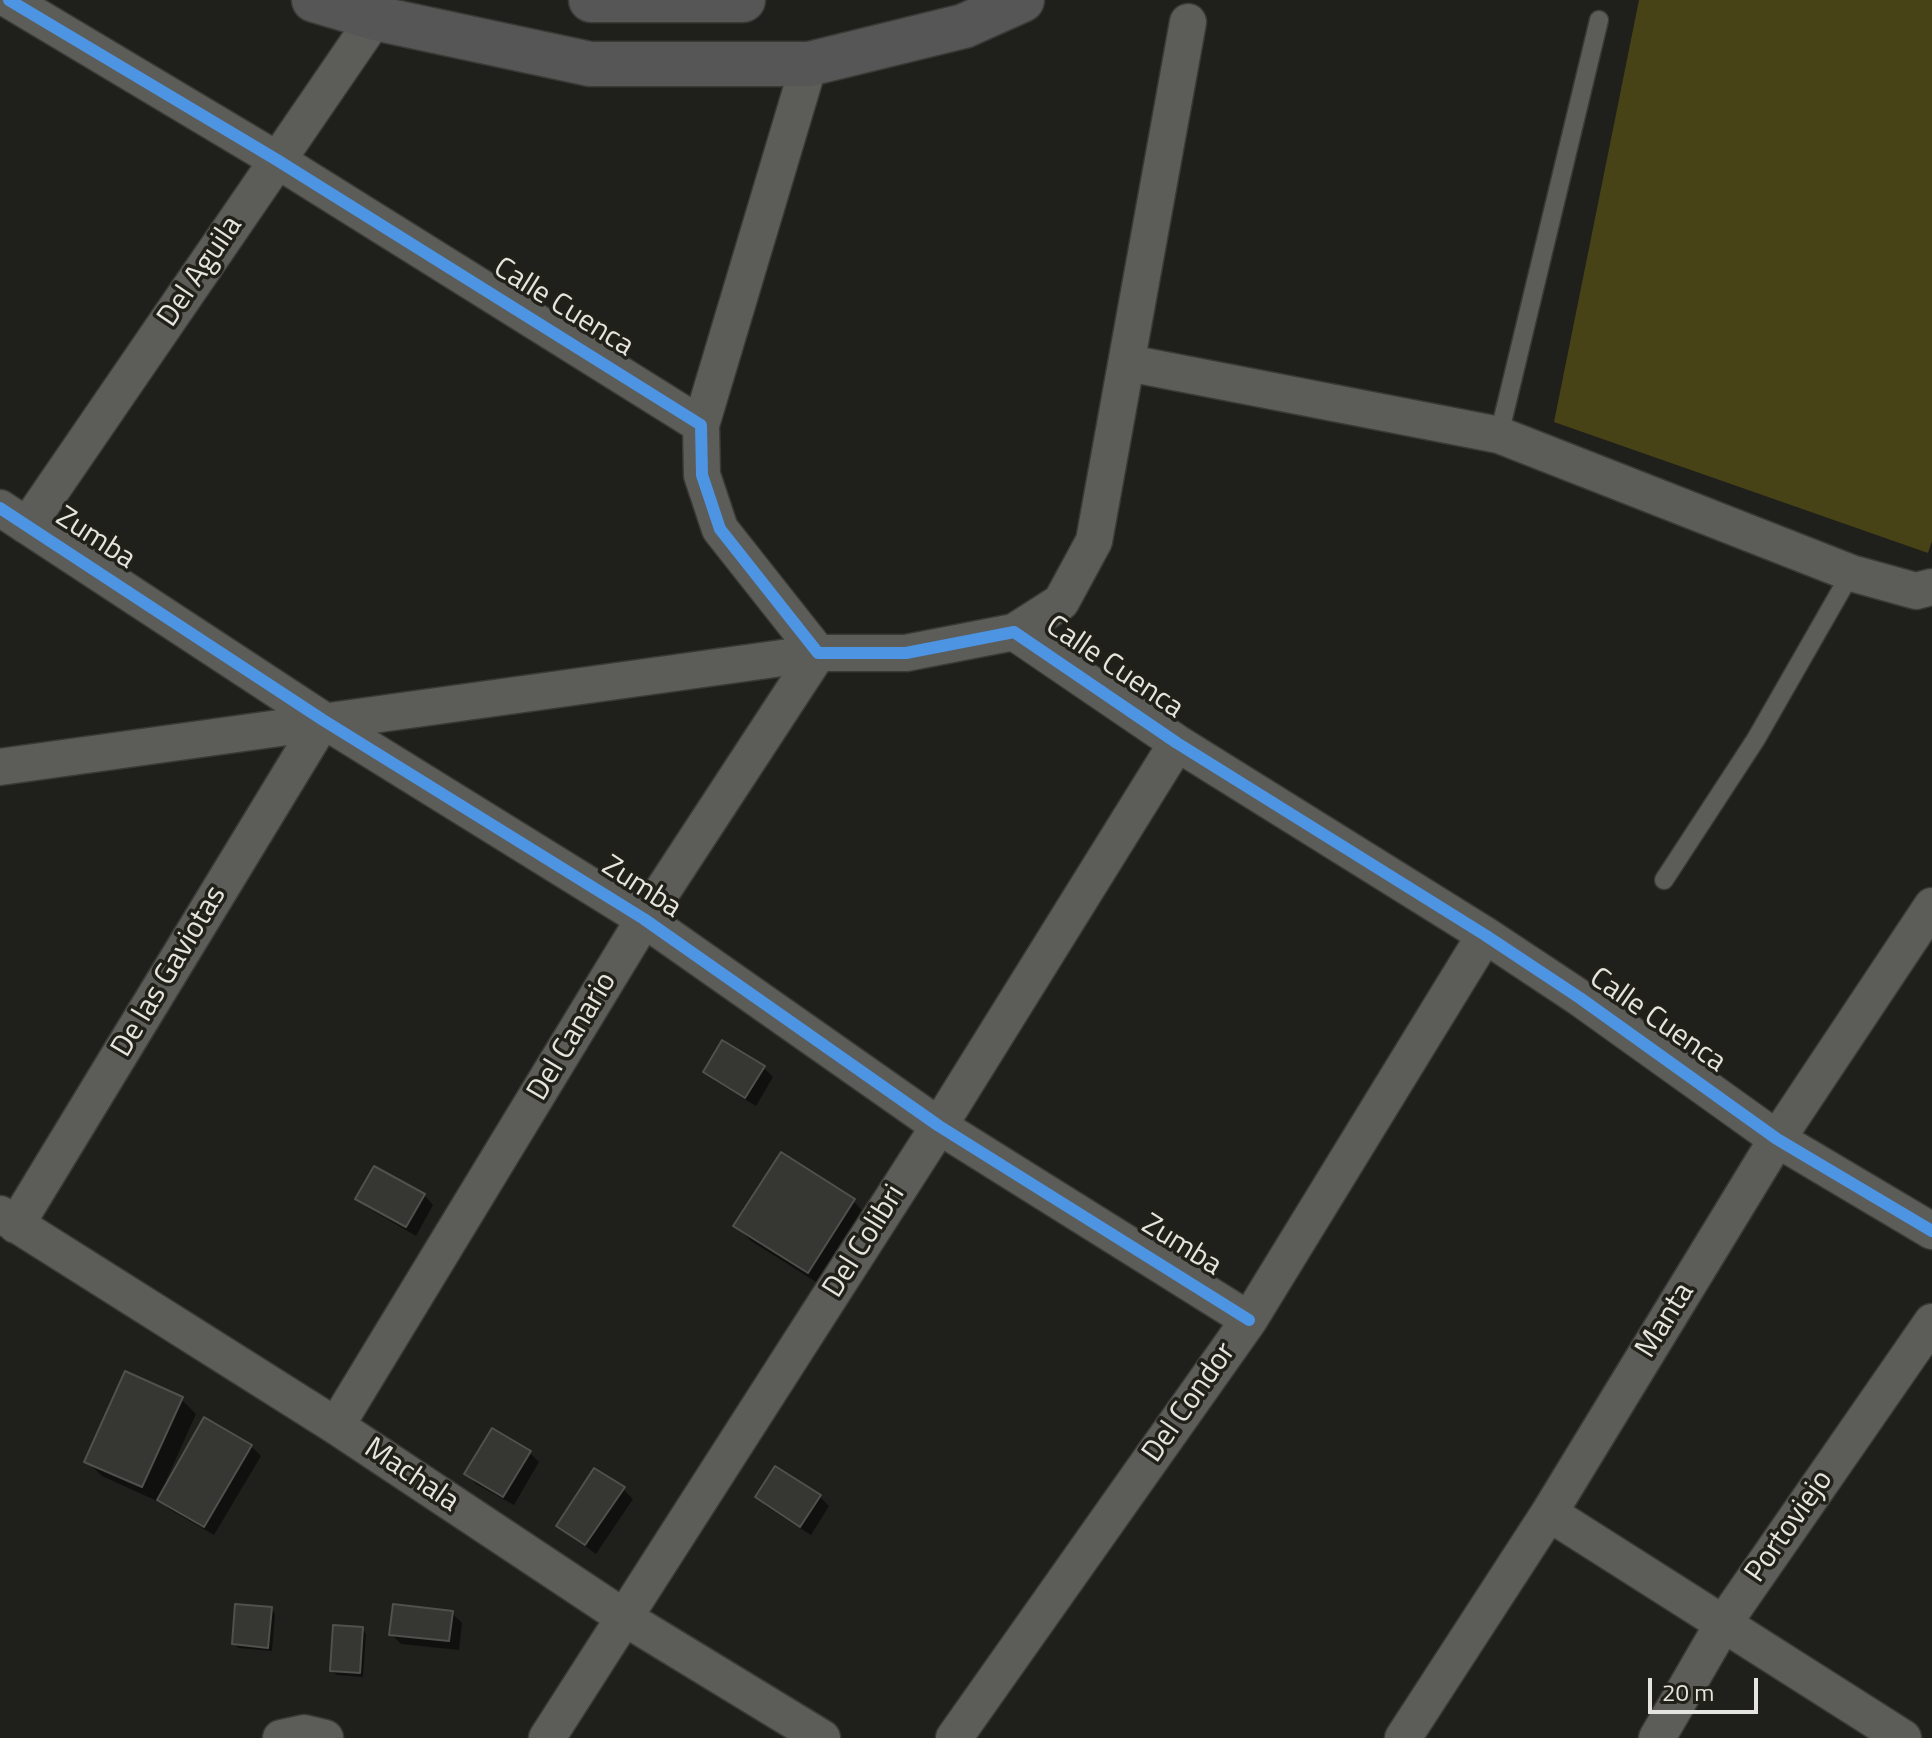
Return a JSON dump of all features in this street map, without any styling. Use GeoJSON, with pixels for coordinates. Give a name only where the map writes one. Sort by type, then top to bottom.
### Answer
{"type":"FeatureCollection","features":[{"type":"Feature","properties":{"kind":"main road"},"geometry":{"type":"LineString","coordinates":[[314,0],[375,18],[590,64],[809,64],[964,26],[1022,0]]}},
{"type":"Feature","properties":{"kind":"main road"},"geometry":{"type":"LineString","coordinates":[[591,0],[743,0]]}},
{"type":"Feature","properties":{"kind":"street","name":"Calle Cuenca"},"geometry":{"type":"LineString","coordinates":[[9,0],[277,160],[701,425]]}},
{"type":"Feature","properties":{"kind":"street","name":"Del Aguila"},"geometry":{"type":"LineString","coordinates":[[14,517],[277,160],[375,18]]}},
{"type":"Feature","properties":{"kind":"street"},"geometry":{"type":"LineString","coordinates":[[1014,632],[1061,602],[1094,541],[1188,22]]}},
{"type":"Feature","properties":{"kind":"street"},"geometry":{"type":"LineString","coordinates":[[809,64],[701,425],[702,475],[720,529],[818,653]]}},
{"type":"Feature","properties":{"kind":"street"},"geometry":{"type":"LineString","coordinates":[[1128,363],[1499,435],[1851,573],[1916,591],[1932,587]]}},
{"type":"Feature","properties":{"kind":"street","name":"Zumba"},"geometry":{"type":"LineString","coordinates":[[14,517],[323,720],[644,919],[939,1126],[1249,1320]]}},
{"type":"Feature","properties":{"kind":"street","name":"Calle Cuenca"},"geometry":{"type":"LineString","coordinates":[[818,653],[906,653],[1014,632],[1177,743],[1485,935],[1580,998],[1777,1139],[1932,1231]]}},
{"type":"Feature","properties":{"kind":"street"},"geometry":{"type":"LineString","coordinates":[[0,767],[818,653]]}},
{"type":"Feature","properties":{"kind":"street","name":"Del Canario"},"geometry":{"type":"LineString","coordinates":[[336,1426],[644,919],[818,653]]}},
{"type":"Feature","properties":{"kind":"street","name":"De las Gaviotas"},"geometry":{"type":"LineString","coordinates":[[8,1220],[323,720]]}},
{"type":"Feature","properties":{"kind":"street","name":"Del Colibri"},"geometry":{"type":"LineString","coordinates":[[547,1738],[939,1126],[1177,743]]}},
{"type":"Feature","properties":{"kind":"street","name":"Manta"},"geometry":{"type":"LineString","coordinates":[[1403,1738],[1549,1513],[1777,1139],[1932,906]]}},
{"type":"Feature","properties":{"kind":"street","name":"Del Condor"},"geometry":{"type":"LineString","coordinates":[[954,1738],[1249,1320],[1485,935]]}},
{"type":"Feature","properties":{"kind":"street","name":"Machala"},"geometry":{"type":"LineString","coordinates":[[8,1220],[336,1426],[625,1618],[822,1738]]}},
{"type":"Feature","properties":{"kind":"street","name":"Portoviejo"},"geometry":{"type":"LineString","coordinates":[[1657,1738],[1723,1624],[1932,1322]]}},
{"type":"Feature","properties":{"kind":"street"},"geometry":{"type":"LineString","coordinates":[[1549,1513],[1903,1738]]}},
{"type":"Feature","properties":{"kind":"street"},"geometry":{"type":"LineString","coordinates":[[281,1738],[304,1733],[325,1738]]}},
{"type":"Feature","properties":{"kind":"lane"},"geometry":{"type":"LineString","coordinates":[[1499,435],[1599,20]]}},
{"type":"Feature","properties":{"kind":"lane"},"geometry":{"type":"LineString","coordinates":[[1664,880],[1756,739],[1851,573]]}},
{"type":"Feature","properties":{"kind":"shaded area"},"geometry":{"type":"Polygon","coordinates":[[[1639,0],[1932,0],[1932,541],[1928,553],[1554,422],[1639,0]]]}},
{"type":"Feature","properties":{"kind":"building"},"geometry":{"type":"Polygon","coordinates":[[[722,1040],[765,1066],[745,1098],[703,1072],[722,1040]]]}},
{"type":"Feature","properties":{"kind":"building"},"geometry":{"type":"Polygon","coordinates":[[[781,1152],[855,1199],[808,1273],[733,1226],[781,1152]]]}},
{"type":"Feature","properties":{"kind":"building"},"geometry":{"type":"Polygon","coordinates":[[[374,1166],[425,1194],[406,1227],[355,1199],[374,1166]]]}},
{"type":"Feature","properties":{"kind":"building"},"geometry":{"type":"Polygon","coordinates":[[[125,1371],[183,1397],[142,1487],[84,1462],[125,1371]]]}},
{"type":"Feature","properties":{"kind":"building"},"geometry":{"type":"Polygon","coordinates":[[[204,1417],[252,1445],[204,1527],[157,1500],[204,1417]]]}},
{"type":"Feature","properties":{"kind":"building"},"geometry":{"type":"Polygon","coordinates":[[[492,1428],[531,1451],[503,1497],[464,1474],[492,1428]]]}},
{"type":"Feature","properties":{"kind":"building"},"geometry":{"type":"Polygon","coordinates":[[[775,1466],[821,1495],[800,1527],[755,1497],[775,1466]]]}},
{"type":"Feature","properties":{"kind":"building"},"geometry":{"type":"Polygon","coordinates":[[[594,1468],[625,1487],[585,1545],[556,1526],[594,1468]]]}},
{"type":"Feature","properties":{"kind":"building"},"geometry":{"type":"Polygon","coordinates":[[[235,1604],[272,1607],[268,1648],[232,1644],[235,1604]]]}},
{"type":"Feature","properties":{"kind":"building"},"geometry":{"type":"Polygon","coordinates":[[[393,1604],[453,1611],[449,1641],[389,1635],[393,1604]]]}},
{"type":"Feature","properties":{"kind":"building"},"geometry":{"type":"Polygon","coordinates":[[[333,1625],[363,1627],[360,1673],[330,1671],[333,1625]]]}},
{"type":"Feature","properties":{"kind":"cycle path"},"geometry":{"type":"LineString","coordinates":[[9,0],[277,160],[701,425],[702,475],[720,529],[818,653],[906,653],[1014,632],[1177,743],[1485,935],[1580,998],[1777,1139],[1932,1231]]}},
{"type":"Feature","properties":{"kind":"cycle path"},"geometry":{"type":"LineString","coordinates":[[0,508],[323,720],[644,919],[939,1126],[1249,1320]]}}]}
